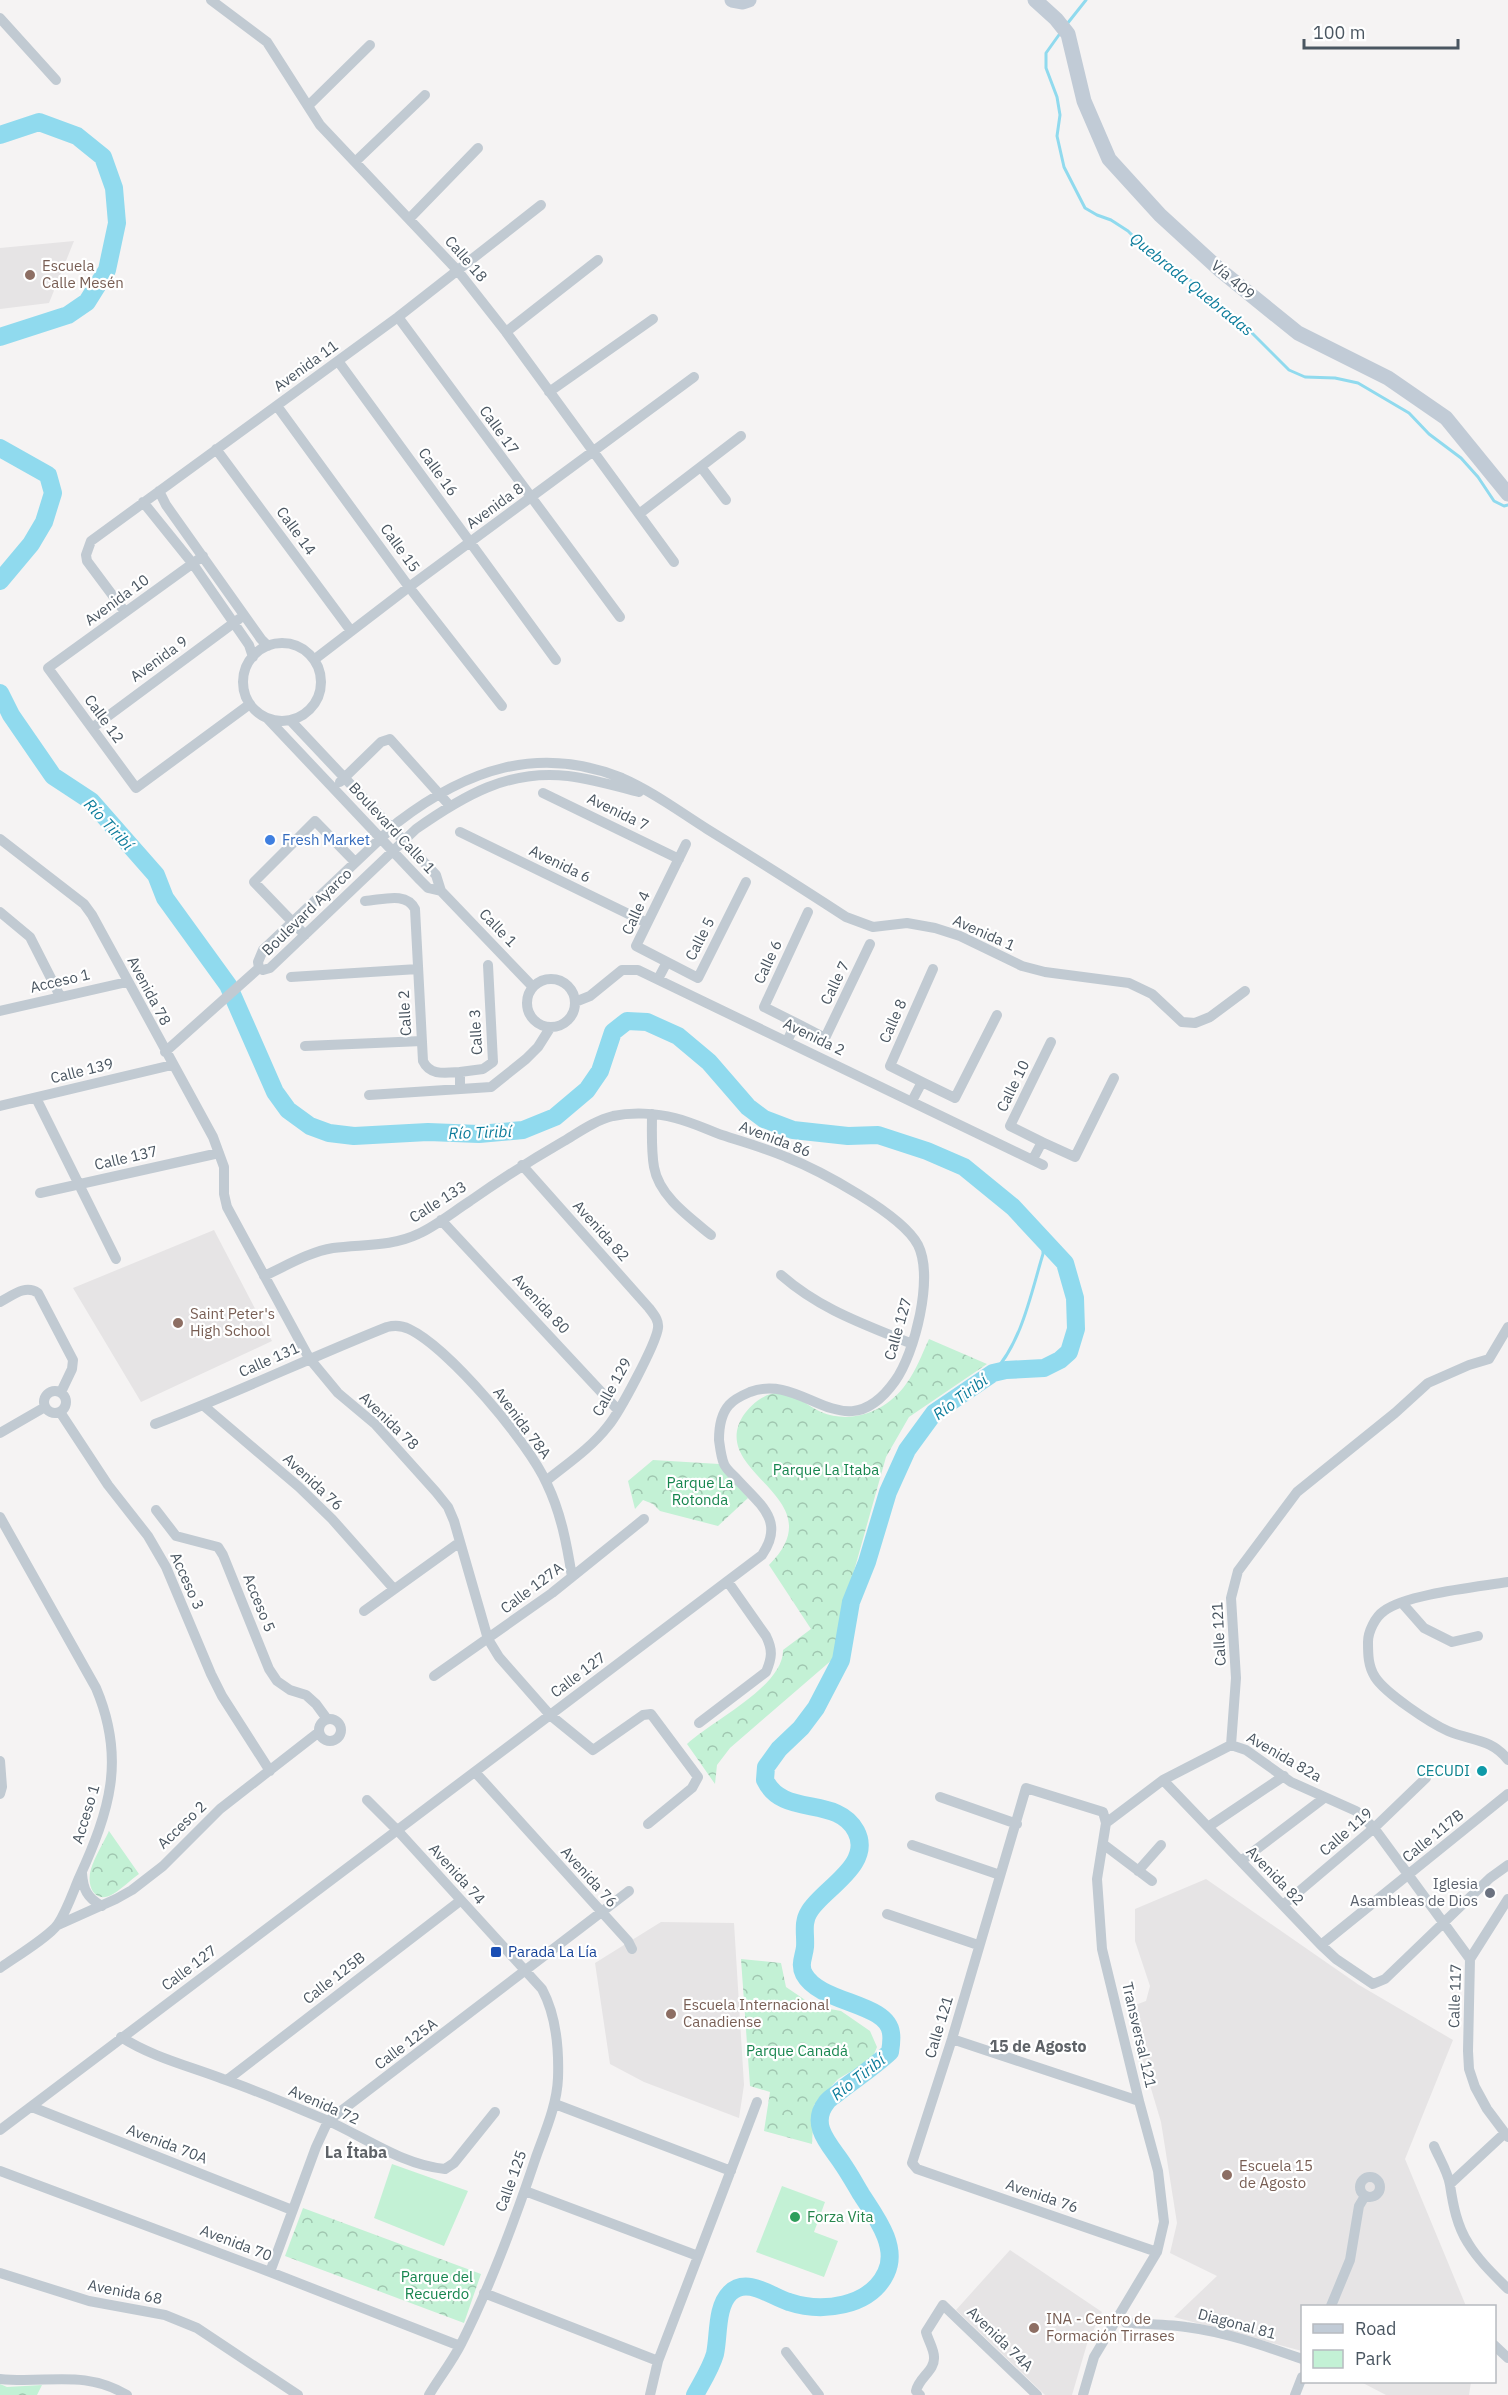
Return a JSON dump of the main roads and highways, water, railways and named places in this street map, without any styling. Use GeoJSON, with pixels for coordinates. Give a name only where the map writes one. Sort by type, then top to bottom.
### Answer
{"type":"FeatureCollection","features":[{"type":"Feature","properties":{"kind":"waterway","name":"Quebrada Quebradas"},"geometry":{"type":"LineString","coordinates":[[1067,24],[1086,0]]}},
{"type":"Feature","properties":{"kind":"waterway","name":"Quebrada Quebradas"},"geometry":{"type":"LineString","coordinates":[[1061,32],[1046,53],[1046,68],[1057,97],[1060,115],[1057,136],[1064,167],[1085,208],[1128,231],[1157,260],[1180,272],[1238,319],[1289,370],[1305,377],[1335,378],[1358,383],[1409,413],[1429,434],[1461,458],[1478,477],[1494,501],[1504,506],[1508,505]]}},
{"type":"Feature","properties":{"kind":"waterway","name":"Río Tiribí"},"geometry":{"type":"LineString","coordinates":[[0,135],[39,122],[77,136],[103,157],[114,188],[117,223],[107,270],[87,302],[68,315],[0,337]]}},
{"type":"Feature","properties":{"kind":"waterway","name":"Río Tiribí"},"geometry":{"type":"LineString","coordinates":[[0,448],[48,475],[53,493],[44,522],[31,544],[0,581]]}},
{"type":"Feature","properties":{"kind":"waterway","name":"Río Tiribí"},"geometry":{"type":"LineString","coordinates":[[0,693],[11,715],[53,776],[91,801],[156,875],[165,898],[228,985],[275,1092],[288,1110],[310,1126],[329,1133],[354,1136],[428,1132],[479,1134],[523,1130],[555,1117],[587,1090],[600,1071],[613,1032],[627,1021],[647,1022],[678,1036],[709,1062],[748,1107],[764,1119],[793,1130],[848,1136],[878,1135],[927,1151],[964,1167],[1013,1207],[1065,1263],[1075,1298],[1076,1329],[1069,1352],[1060,1360],[1044,1368],[993,1373],[934,1413],[915,1439],[907,1450],[888,1492],[867,1562],[851,1602],[841,1660],[816,1708],[766,1767],[765,1780],[773,1792],[784,1799],[836,1813],[847,1820],[856,1831],[860,1843],[858,1855],[852,1866],[815,1903],[807,1916],[802,1967],[804,1974],[812,1984],[824,1992],[878,2015],[887,2023],[891,2033],[890,2052],[829,2100],[821,2111],[820,2119],[820,2127],[827,2142],[884,2232],[890,2252],[886,2273],[869,2293],[857,2300],[830,2307],[789,2302],[752,2287],[737,2288],[730,2293],[722,2306],[715,2354],[695,2395]]}},
{"type":"Feature","properties":{"kind":"waterway"},"geometry":{"type":"LineString","coordinates":[[993,1373],[1011,1347],[1024,1316],[1043,1254],[1043,1242],[1039,1235]]}},
{"type":"Feature","properties":{"kind":"place","name":"Escuela Calle Mesén"},"geometry":{"type":"Point","coordinates":[30,275]}},
{"type":"Feature","properties":{"kind":"place","name":"Fresh Market"},"geometry":{"type":"Point","coordinates":[270,840]}},
{"type":"Feature","properties":{"kind":"place","name":"Saint Peter's High School"},"geometry":{"type":"Point","coordinates":[178,1323]}},
{"type":"Feature","properties":{"kind":"place","name":"CECUDI"},"geometry":{"type":"Point","coordinates":[1482,1771]}},
{"type":"Feature","properties":{"kind":"place","name":"Iglesia Asambleas de Dios"},"geometry":{"type":"Point","coordinates":[1490,1893]}},
{"type":"Feature","properties":{"kind":"place","name":"Parada La Lía"},"geometry":{"type":"Point","coordinates":[496,1952]}},
{"type":"Feature","properties":{"kind":"place","name":"Escuela Internacional Canadiense"},"geometry":{"type":"Point","coordinates":[671,2014]}},
{"type":"Feature","properties":{"kind":"place","name":"Escuela 15 de Agosto"},"geometry":{"type":"Point","coordinates":[1227,2175]}},
{"type":"Feature","properties":{"kind":"place","name":"Forza Vita"},"geometry":{"type":"Point","coordinates":[795,2217]}},
{"type":"Feature","properties":{"kind":"place","name":"INA - Centro de Formación Tirrases"},"geometry":{"type":"Point","coordinates":[1034,2328]}},
{"type":"Feature","properties":{"kind":"district","name":"15 de Agosto"},"geometry":{"type":"Point","coordinates":[1038,2046]}},
{"type":"Feature","properties":{"kind":"district","name":"La Ítaba"},"geometry":{"type":"Point","coordinates":[356,2152]}},
{"type":"Feature","properties":{"kind":"park label","name":"Parque La Itaba"},"geometry":{"type":"Point","coordinates":[826,1470]}},
{"type":"Feature","properties":{"kind":"park label","name":"Parque La Rotonda"},"geometry":{"type":"Point","coordinates":[700,1492]}},
{"type":"Feature","properties":{"kind":"park label","name":"Parque Canadá"},"geometry":{"type":"Point","coordinates":[797,2051]}},
{"type":"Feature","properties":{"kind":"park label","name":"Parque del Recuerdo"},"geometry":{"type":"Point","coordinates":[437,2286]}}]}
